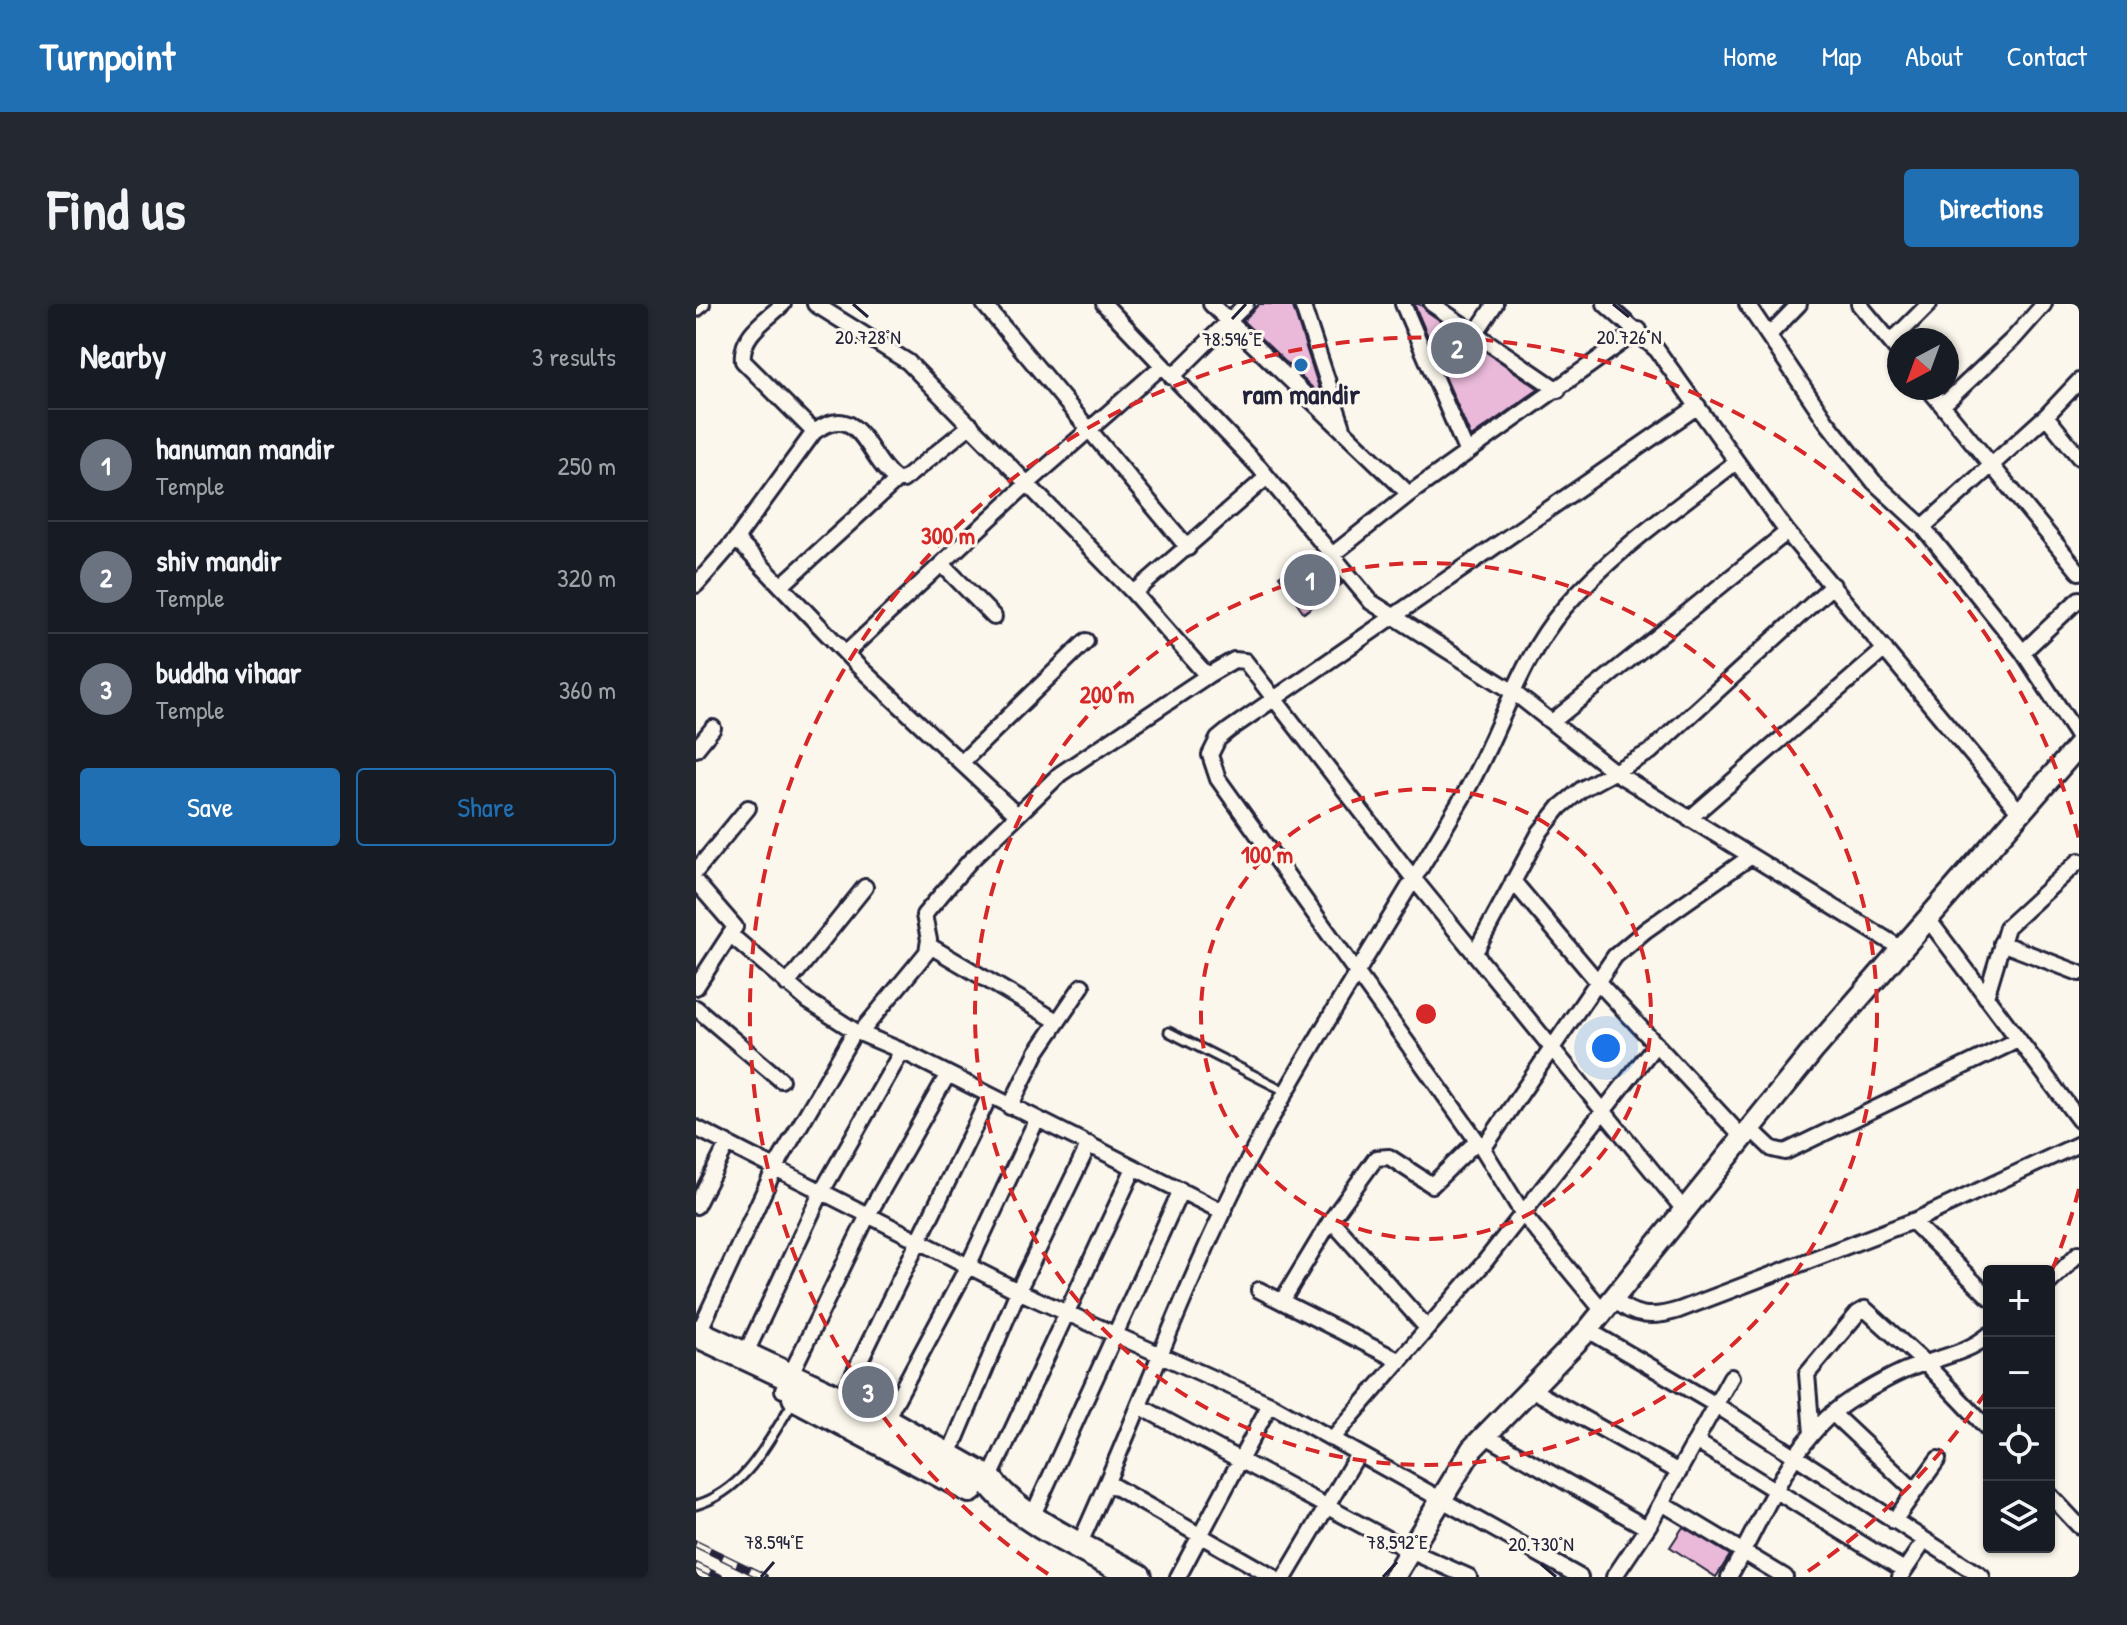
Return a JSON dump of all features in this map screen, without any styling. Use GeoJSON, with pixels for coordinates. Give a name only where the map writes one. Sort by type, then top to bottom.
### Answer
{"type":"FeatureCollection","features":[{"type":"Feature","properties":{"kind":"highway"},"geometry":{"type":"LineString","coordinates":[[697,1338],[745,1355],[789,1388],[841,1400],[885,1421],[993,1485],[1032,1517],[1138,1577]]}},
{"type":"Feature","properties":{"kind":"highway"},"geometry":{"type":"LineString","coordinates":[[697,1338],[973,1491],[993,1485]]}},
{"type":"Feature","properties":{"kind":"street"},"geometry":{"type":"LineString","coordinates":[[783,304],[749,335],[742,352],[743,361],[814,432]]}},
{"type":"Feature","properties":{"kind":"street"},"geometry":{"type":"LineString","coordinates":[[815,304],[908,362],[1210,674]]}},
{"type":"Feature","properties":{"kind":"street"},"geometry":{"type":"LineString","coordinates":[[984,304],[1188,548]]}},
{"type":"Feature","properties":{"kind":"street"},"geometry":{"type":"LineString","coordinates":[[1104,304],[1267,477],[1371,602],[1512,691],[1616,773],[1902,949]]}},
{"type":"Feature","properties":{"kind":"street"},"geometry":{"type":"LineString","coordinates":[[1211,304],[1409,494]]}},
{"type":"Feature","properties":{"kind":"street"},"geometry":{"type":"LineString","coordinates":[[846,653],[1027,484],[1088,431],[1228,323],[1246,304]]}},
{"type":"Feature","properties":{"kind":"street"},"geometry":{"type":"LineString","coordinates":[[1302,304],[1343,428]]}},
{"type":"Feature","properties":{"kind":"street"},"geometry":{"type":"LineString","coordinates":[[1403,304],[1467,453]]}},
{"type":"Feature","properties":{"kind":"street"},"geometry":{"type":"LineString","coordinates":[[1432,304],[1558,390]]}},
{"type":"Feature","properties":{"kind":"street"},"geometry":{"type":"LineString","coordinates":[[1475,334],[1495,304]]}},
{"type":"Feature","properties":{"kind":"street"},"geometry":{"type":"LineString","coordinates":[[1605,304],[1639,330],[1698,406],[1787,532],[2022,815]]}},
{"type":"Feature","properties":{"kind":"street"},"geometry":{"type":"LineString","coordinates":[[1747,304],[1826,421],[1874,482],[1923,527],[2023,652],[2079,738]]}},
{"type":"Feature","properties":{"kind":"street"},"geometry":{"type":"LineString","coordinates":[[1770,334],[1799,304]]}},
{"type":"Feature","properties":{"kind":"street"},"geometry":{"type":"LineString","coordinates":[[1859,304],[1887,337]]}},
{"type":"Feature","properties":{"kind":"street"},"geometry":{"type":"LineString","coordinates":[[1910,328],[1929,304]]}},
{"type":"Feature","properties":{"kind":"street"},"geometry":{"type":"LineString","coordinates":[[1943,405],[2014,338],[2044,304]]}},
{"type":"Feature","properties":{"kind":"street"},"geometry":{"type":"LineString","coordinates":[[1332,555],[1409,494],[1639,330]]}},
{"type":"Feature","properties":{"kind":"street"},"geometry":{"type":"LineString","coordinates":[[1923,527],[2046,416],[2079,381]]}},
{"type":"Feature","properties":{"kind":"street"},"geometry":{"type":"LineString","coordinates":[[1939,400],[2079,572]]}},
{"type":"Feature","properties":{"kind":"street"},"geometry":{"type":"LineString","coordinates":[[1698,406],[1218,739],[1210,755],[1212,766],[1480,1145],[1523,1214],[1609,1305],[1659,1316],[1912,1221],[2079,1144]]}},
{"type":"Feature","properties":{"kind":"street"},"geometry":{"type":"LineString","coordinates":[[2046,416],[2079,457]]}},
{"type":"Feature","properties":{"kind":"street"},"geometry":{"type":"LineString","coordinates":[[696,585],[736,539],[814,432],[828,423],[845,421],[858,432],[897,480]]}},
{"type":"Feature","properties":{"kind":"street"},"geometry":{"type":"LineString","coordinates":[[781,586],[897,480],[903,480],[971,425]]}},
{"type":"Feature","properties":{"kind":"street"},"geometry":{"type":"LineString","coordinates":[[1079,1545],[1223,1212],[1287,1092],[1465,793],[1512,691],[1546,633],[1590,581],[1628,545],[1736,462]]}},
{"type":"Feature","properties":{"kind":"street"},"geometry":{"type":"LineString","coordinates":[[1134,593],[1267,477]]}},
{"type":"Feature","properties":{"kind":"street"},"geometry":{"type":"LineString","coordinates":[[1552,722],[1787,532]]}},
{"type":"Feature","properties":{"kind":"street"},"geometry":{"type":"LineString","coordinates":[[736,539],[846,653],[1017,815]]}},
{"type":"Feature","properties":{"kind":"street"},"geometry":{"type":"LineString","coordinates":[[942,564],[994,617]]}},
{"type":"Feature","properties":{"kind":"street"},"geometry":{"type":"LineString","coordinates":[[1476,951],[1540,832],[1560,807],[1582,789],[1650,752],[1833,585]]}},
{"type":"Feature","properties":{"kind":"street"},"geometry":{"type":"LineString","coordinates":[[2023,652],[2079,599]]}},
{"type":"Feature","properties":{"kind":"street"},"geometry":{"type":"LineString","coordinates":[[962,762],[1086,641]]}},
{"type":"Feature","properties":{"kind":"street"},"geometry":{"type":"LineString","coordinates":[[1689,819],[1885,649]]}},
{"type":"Feature","properties":{"kind":"street"},"geometry":{"type":"LineString","coordinates":[[1057,1021],[930,946],[923,921],[927,908],[1017,815],[1081,757],[1240,658],[1276,699],[1413,878],[1476,951],[1553,1052],[1685,1211]]}},
{"type":"Feature","properties":{"kind":"street"},"geometry":{"type":"LineString","coordinates":[[696,749],[713,728]]}},
{"type":"Feature","properties":{"kind":"street"},"geometry":{"type":"LineString","coordinates":[[1394,1577],[1439,1499],[1484,1435],[1588,1330],[1747,1133],[2079,745]]}},
{"type":"Feature","properties":{"kind":"street"},"geometry":{"type":"LineString","coordinates":[[696,871],[748,808]]}},
{"type":"Feature","properties":{"kind":"street"},"geometry":{"type":"LineString","coordinates":[[1282,1301],[1331,1220],[1376,1158],[1389,1157],[1432,1185],[1480,1145],[1553,1052],[1597,981],[1631,942],[1750,857]]}},
{"type":"Feature","properties":{"kind":"street"},"geometry":{"type":"LineString","coordinates":[[1986,997],[2001,943],[2013,920],[2079,861]]}},
{"type":"Feature","properties":{"kind":"street"},"geometry":{"type":"LineString","coordinates":[[1513,881],[1597,981],[1656,1044],[1747,1133],[1772,1149],[1785,1152],[2018,1040]]}},
{"type":"Feature","properties":{"kind":"street"},"geometry":{"type":"LineString","coordinates":[[696,882],[731,918],[735,927],[696,987]]}},
{"type":"Feature","properties":{"kind":"street"},"geometry":{"type":"LineString","coordinates":[[787,984],[865,887]]}},
{"type":"Feature","properties":{"kind":"street"},"geometry":{"type":"LineString","coordinates":[[1928,919],[2079,1120]]}},
{"type":"Feature","properties":{"kind":"street"},"geometry":{"type":"LineString","coordinates":[[732,936],[787,984],[858,1031],[1223,1212]]}},
{"type":"Feature","properties":{"kind":"street"},"geometry":{"type":"LineString","coordinates":[[2001,943],[2079,973]]}},
{"type":"Feature","properties":{"kind":"street"},"geometry":{"type":"LineString","coordinates":[[697,1338],[774,1170],[858,1031],[930,946]]}},
{"type":"Feature","properties":{"kind":"street"},"geometry":{"type":"LineString","coordinates":[[1010,1107],[1057,1021],[1082,986]]}},
{"type":"Feature","properties":{"kind":"street"},"geometry":{"type":"LineString","coordinates":[[696,1008],[781,1080]]}},
{"type":"Feature","properties":{"kind":"street"},"geometry":{"type":"LineString","coordinates":[[1332,1439],[1523,1214],[1656,1044]]}},
{"type":"Feature","properties":{"kind":"street"},"geometry":{"type":"LineString","coordinates":[[745,1355],[821,1193],[902,1051]]}},
{"type":"Feature","properties":{"kind":"street"},"geometry":{"type":"LineString","coordinates":[[789,1388],[868,1215],[948,1074]]}},
{"type":"Feature","properties":{"kind":"street"},"geometry":{"type":"LineString","coordinates":[[841,1400],[916,1240],[989,1097]]}},
{"type":"Feature","properties":{"kind":"street"},"geometry":{"type":"LineString","coordinates":[[885,1421],[968,1266],[1036,1121]]}},
{"type":"Feature","properties":{"kind":"street"},"geometry":{"type":"LineString","coordinates":[[696,1128],[1018,1291],[1270,1404],[1580,1577]]}},
{"type":"Feature","properties":{"kind":"street"},"geometry":{"type":"LineString","coordinates":[[948,1457],[1018,1291],[1089,1144]]}},
{"type":"Feature","properties":{"kind":"street"},"geometry":{"type":"LineString","coordinates":[[696,1206],[727,1145]]}},
{"type":"Feature","properties":{"kind":"street"},"geometry":{"type":"LineString","coordinates":[[993,1485],[1066,1312],[1134,1168]]}},
{"type":"Feature","properties":{"kind":"street"},"geometry":{"type":"LineString","coordinates":[[1032,1517],[1181,1190]]}},
{"type":"Feature","properties":{"kind":"street"},"geometry":{"type":"LineString","coordinates":[[1331,1220],[1427,1328]]}},
{"type":"Feature","properties":{"kind":"street"},"geometry":{"type":"LineString","coordinates":[[1912,1221],[1983,1291]]}},
{"type":"Feature","properties":{"kind":"street"},"geometry":{"type":"LineString","coordinates":[[2055,1277],[2079,1253]]}},
{"type":"Feature","properties":{"kind":"street"},"geometry":{"type":"LineString","coordinates":[[1259,1290],[1398,1360]]}},
{"type":"Feature","properties":{"kind":"street"},"geometry":{"type":"LineString","coordinates":[[1812,1434],[1807,1374],[1858,1313],[1865,1309],[1872,1312],[1926,1364],[1983,1424]]}},
{"type":"Feature","properties":{"kind":"street"},"geometry":{"type":"LineString","coordinates":[[1588,1330],[1716,1405],[1982,1577]]}},
{"type":"Feature","properties":{"kind":"street"},"geometry":{"type":"LineString","coordinates":[[1729,1577],[1776,1491],[1812,1434],[1832,1413],[1907,1370],[1977,1345],[1987,1337]]}},
{"type":"Feature","properties":{"kind":"street"},"geometry":{"type":"LineString","coordinates":[[1614,1577],[1662,1503],[1731,1377]]}},
{"type":"Feature","properties":{"kind":"street"},"geometry":{"type":"LineString","coordinates":[[1529,1388],[1679,1472]]}},
{"type":"Feature","properties":{"kind":"street"},"geometry":{"type":"LineString","coordinates":[[1178,1577],[1270,1404]]}},
{"type":"Feature","properties":{"kind":"street"},"geometry":{"type":"LineString","coordinates":[[1141,1407],[1408,1550],[1469,1577]]}},
{"type":"Feature","properties":{"kind":"street"},"geometry":{"type":"LineString","coordinates":[[1832,1413],[1915,1491]]}},
{"type":"Feature","properties":{"kind":"street"},"geometry":{"type":"LineString","coordinates":[[1484,1435],[1647,1528]]}},
{"type":"Feature","properties":{"kind":"street"},"geometry":{"type":"LineString","coordinates":[[1697,1442],[1902,1574],[1925,1540]]}},
{"type":"Feature","properties":{"kind":"street"},"geometry":{"type":"LineString","coordinates":[[1285,1577],[1358,1454]]}},
{"type":"Feature","properties":{"kind":"street"},"geometry":{"type":"LineString","coordinates":[[1894,1521],[1938,1459]]}},
{"type":"Feature","properties":{"kind":"street"},"geometry":{"type":"LineString","coordinates":[[1108,1483],[1273,1577]]}},
{"type":"Feature","properties":{"kind":"street"},"geometry":{"type":"LineString","coordinates":[[2055,1500],[2079,1526]]}},
{"type":"Feature","properties":{"kind":"street"},"geometry":{"type":"LineString","coordinates":[[1662,1503],[1785,1577]]}},
{"type":"Feature","properties":{"kind":"lane"},"geometry":{"type":"LineString","coordinates":[[1169,1032],[1287,1092]]}},
{"type":"Feature","properties":{"kind":"lane"},"geometry":{"type":"LineString","coordinates":[[696,1505],[719,1495],[756,1462],[789,1388]]}},
{"type":"Feature","properties":{"kind":"building","name":"ram mandir"},"geometry":{"type":"Polygon","coordinates":[[[1259,304],[1292,304],[1322,397],[1243,321],[1259,304]]]}},
{"type":"Feature","properties":{"kind":"building"},"geometry":{"type":"Polygon","coordinates":[[[1414,304],[1419,304],[1539,389],[1471,437],[1414,304]]]}},
{"type":"Feature","properties":{"kind":"building"},"geometry":{"type":"Polygon","coordinates":[[[1313,555],[1342,584],[1304,613],[1279,576],[1313,555]]]}},
{"type":"Feature","properties":{"kind":"building"},"geometry":{"type":"Polygon","coordinates":[[[1683,1527],[1730,1555],[1716,1577],[1670,1547],[1683,1527]]]}},
{"type":"Feature","properties":{"kind":"railway"},"geometry":{"type":"LineString","coordinates":[[696,1544],[764,1577]]}},
{"type":"Feature","properties":{"kind":"railway"},"geometry":{"type":"LineString","coordinates":[[696,1566],[719,1577]]}},
{"type":"Feature","properties":{"kind":"place","name":"shiv mandir"},"geometry":{"type":"Point","coordinates":[1457,348]}},
{"type":"Feature","properties":{"kind":"place","name":"ram mandir"},"geometry":{"type":"Point","coordinates":[1301,365]}},
{"type":"Feature","properties":{"kind":"place","name":"hanuman mandir"},"geometry":{"type":"Point","coordinates":[1310,580]}},
{"type":"Feature","properties":{"kind":"place","name":"buddha vihaar"},"geometry":{"type":"Point","coordinates":[868,1392]}}]}
